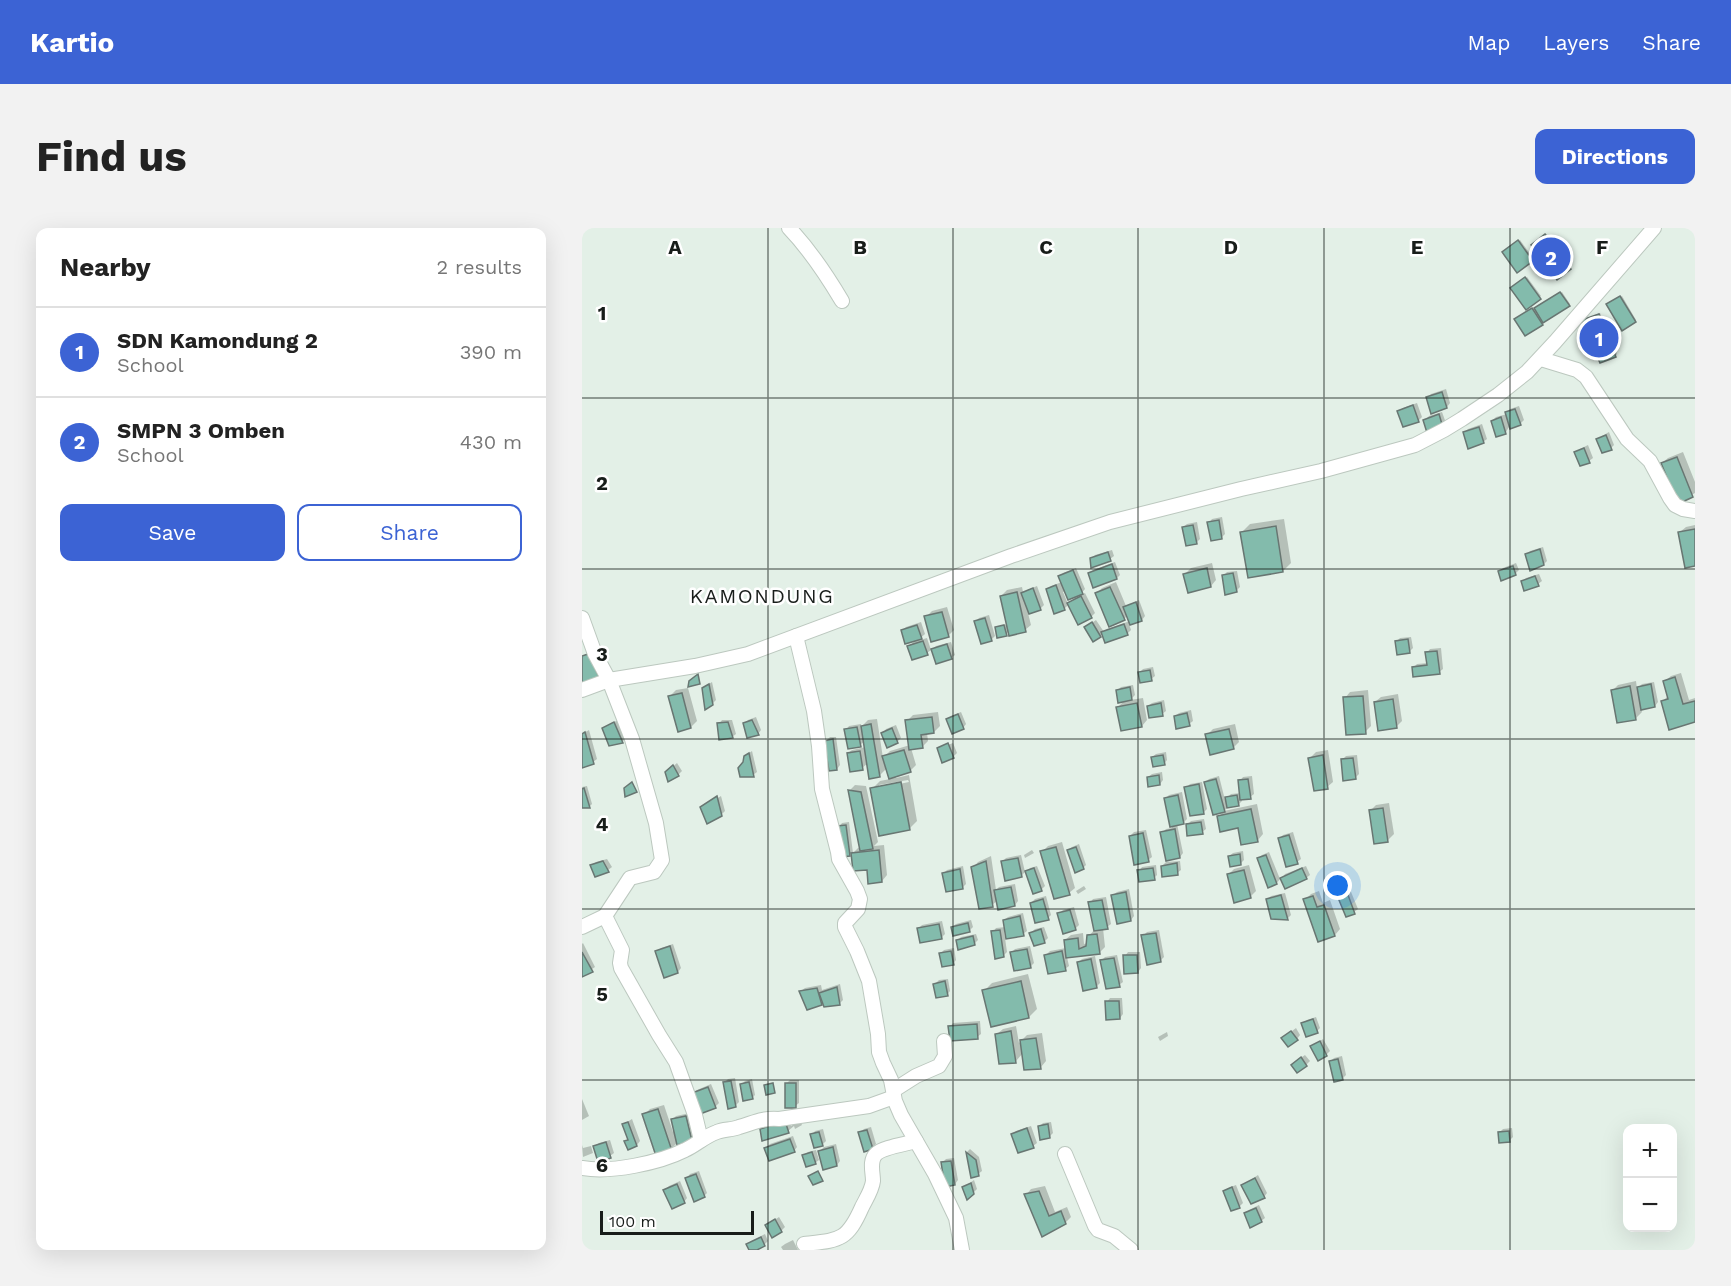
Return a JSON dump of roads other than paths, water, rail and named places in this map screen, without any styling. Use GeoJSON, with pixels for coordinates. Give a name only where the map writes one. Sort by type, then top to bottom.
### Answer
{"type":"FeatureCollection","features":[{"type":"Feature","properties":{"kind":"street"},"geometry":{"type":"LineString","coordinates":[[789,228],[811,253],[842,300]]}},
{"type":"Feature","properties":{"kind":"street"},"geometry":{"type":"LineString","coordinates":[[582,690],[609,680],[695,666],[738,656],[1110,522],[1321,471],[1415,445],[1444,430],[1522,377],[1653,228]]}},
{"type":"Feature","properties":{"kind":"street"},"geometry":{"type":"LineString","coordinates":[[1540,358],[1577,370],[1586,377],[1627,439],[1650,461],[1675,505],[1695,511]]}},
{"type":"Feature","properties":{"kind":"street"},"geometry":{"type":"LineString","coordinates":[[582,618],[632,739],[656,823],[662,860],[654,872],[630,878],[605,916],[582,927]]}},
{"type":"Feature","properties":{"kind":"street"},"geometry":{"type":"LineString","coordinates":[[796,636],[814,711],[822,789],[839,859],[860,899],[858,909],[845,927],[868,981],[879,1052],[901,1115],[945,1192],[956,1218],[962,1250]]}},
{"type":"Feature","properties":{"kind":"street"},"geometry":{"type":"LineString","coordinates":[[605,916],[622,950],[621,968],[658,1035],[676,1062],[695,1115],[701,1140]]}},
{"type":"Feature","properties":{"kind":"street"},"geometry":{"type":"LineString","coordinates":[[582,1168],[606,1170],[656,1161],[687,1149],[714,1132],[740,1127],[766,1118],[779,1119],[869,1106],[894,1093],[916,1076],[939,1066],[945,1056],[944,1041]]}},
{"type":"Feature","properties":{"kind":"street"},"geometry":{"type":"LineString","coordinates":[[804,1244],[837,1239],[848,1233],[854,1226],[872,1185],[875,1154],[916,1141]]}},
{"type":"Feature","properties":{"kind":"street"},"geometry":{"type":"LineString","coordinates":[[1065,1154],[1095,1226],[1098,1230],[1114,1236],[1131,1250]]}},
{"type":"Feature","properties":{"kind":"place","name":"SMPN 3 Omben"},"geometry":{"type":"Point","coordinates":[1551,257]}},
{"type":"Feature","properties":{"kind":"place","name":"SDN Kamondung 2"},"geometry":{"type":"Point","coordinates":[1599,338]}},
{"type":"Feature","properties":{"kind":"district","name":"KAMONDUNG"},"geometry":{"type":"Point","coordinates":[762,596]}}]}
